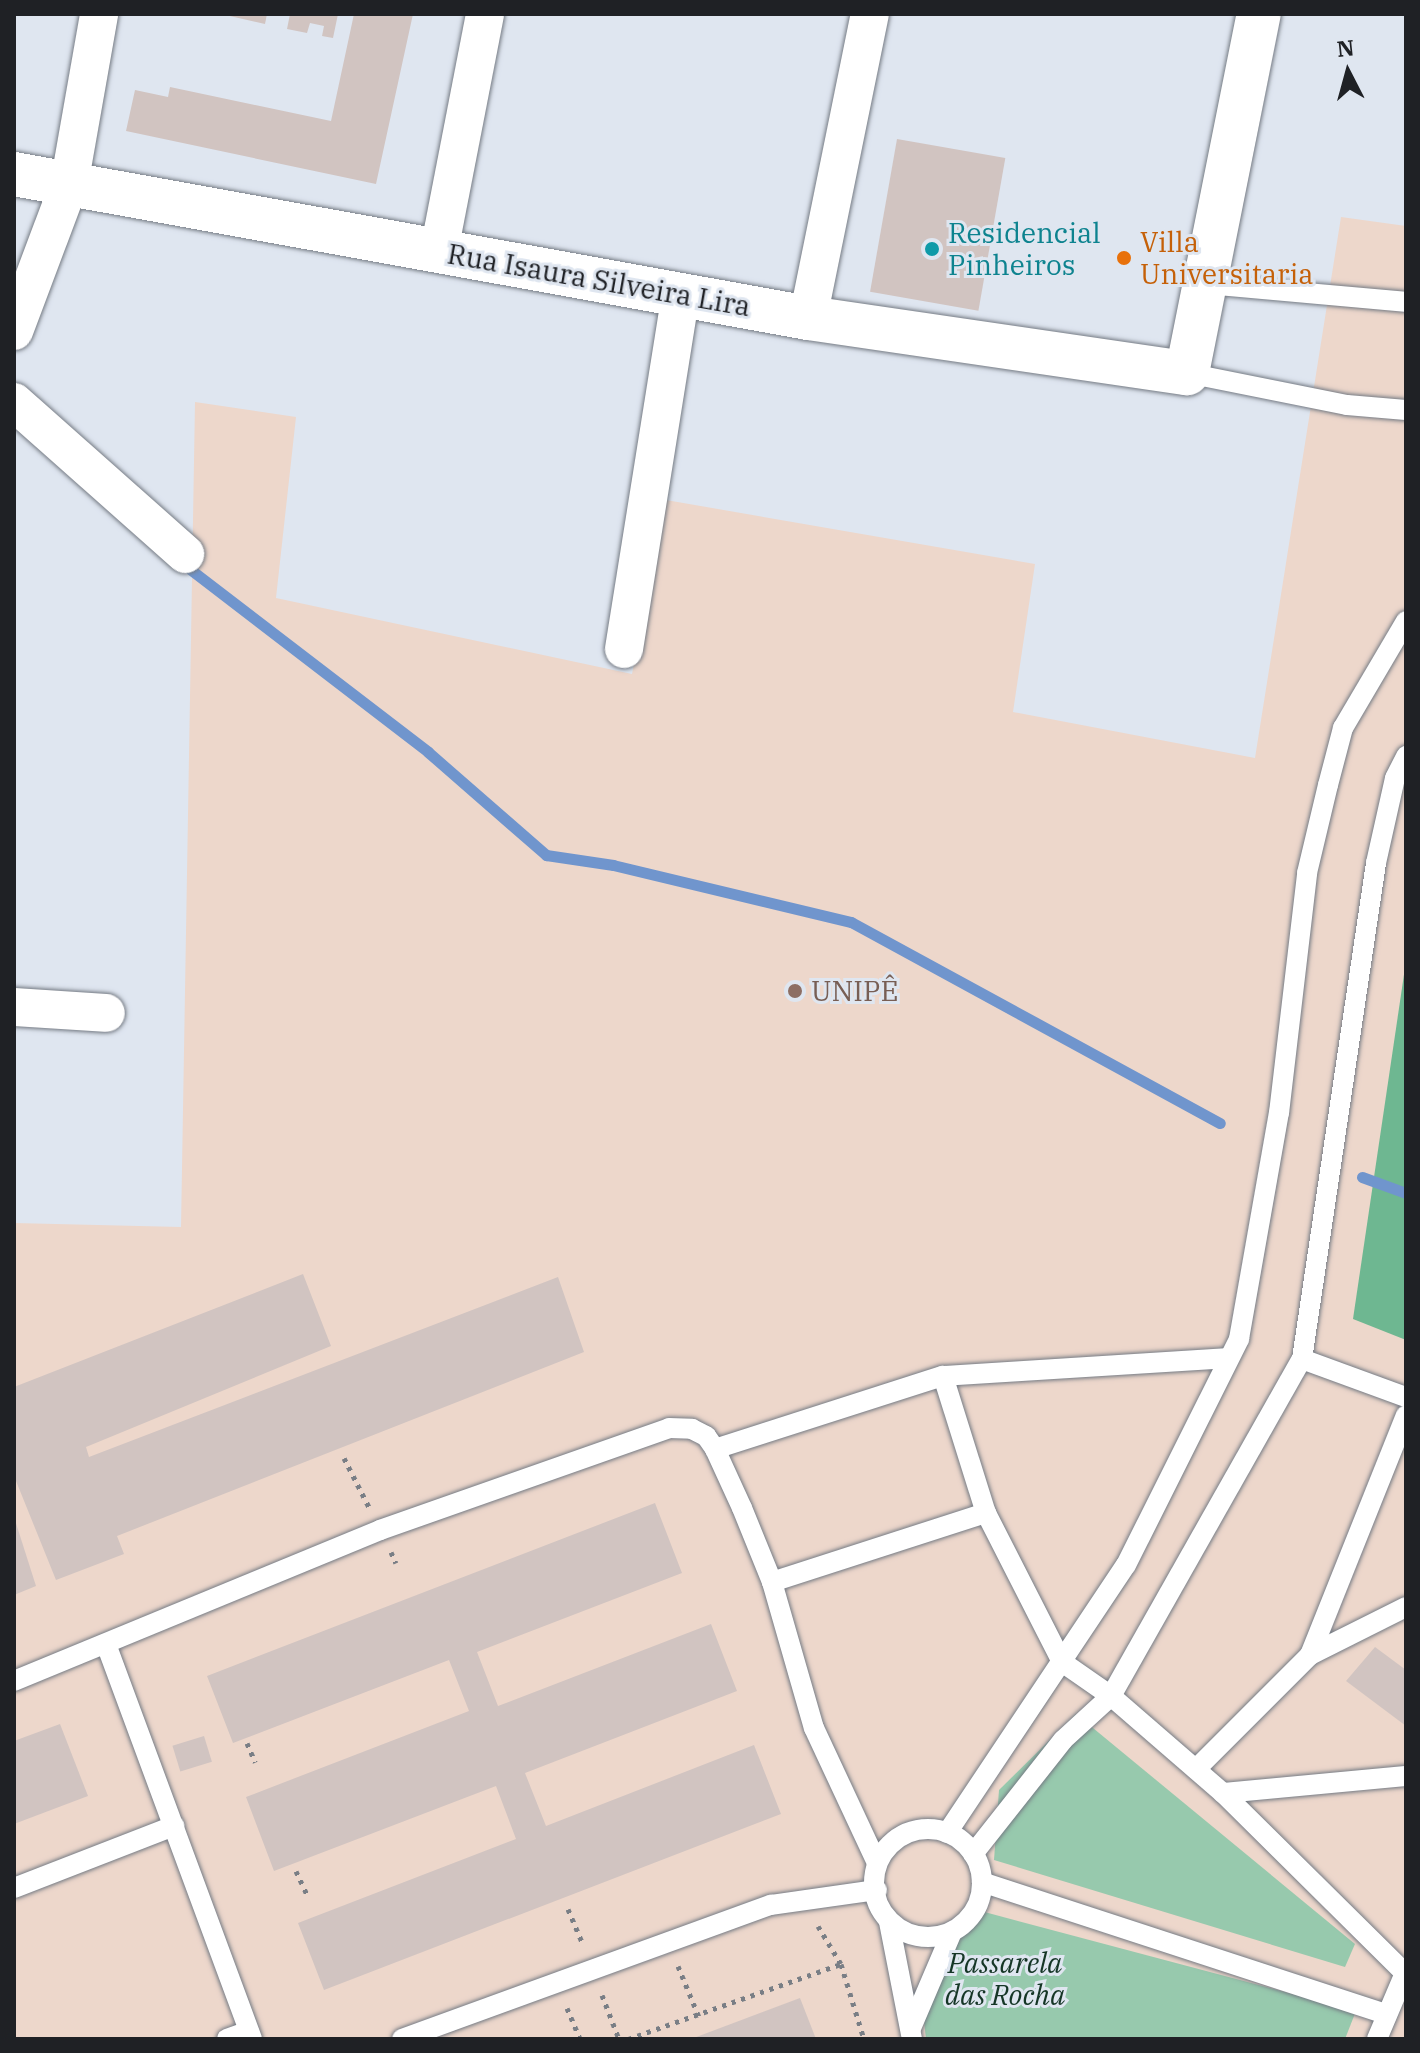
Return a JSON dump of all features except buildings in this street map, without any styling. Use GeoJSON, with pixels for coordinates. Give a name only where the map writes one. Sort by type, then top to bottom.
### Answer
{"type":"FeatureCollection","features":[{"type":"Feature","properties":{"kind":"main road"},"geometry":{"type":"LineString","coordinates":[[1187,373],[1259,14]]}},
{"type":"Feature","properties":{"kind":"main road","name":"Rua Isaura Silveira Lira"},"geometry":{"type":"LineString","coordinates":[[14,174],[808,318],[1187,373]]}},
{"type":"Feature","properties":{"kind":"street"},"geometry":{"type":"LineString","coordinates":[[14,331],[69,185],[99,14]]}},
{"type":"Feature","properties":{"kind":"street"},"geometry":{"type":"LineString","coordinates":[[439,251],[485,14]]}},
{"type":"Feature","properties":{"kind":"street"},"geometry":{"type":"LineString","coordinates":[[808,318],[870,14]]}},
{"type":"Feature","properties":{"kind":"street"},"geometry":{"type":"LineString","coordinates":[[624,649],[681,295]]}},
{"type":"Feature","properties":{"kind":"street"},"geometry":{"type":"LineString","coordinates":[[14,402],[185,554]]}},
{"type":"Feature","properties":{"kind":"street"},"geometry":{"type":"LineString","coordinates":[[14,1007],[106,1013]]}},
{"type":"Feature","properties":{"kind":"lane"},"geometry":{"type":"LineString","coordinates":[[1206,284],[1406,302]]}},
{"type":"Feature","properties":{"kind":"lane"},"geometry":{"type":"LineString","coordinates":[[1187,373],[1347,405],[1406,410]]}},
{"type":"Feature","properties":{"kind":"lane"},"geometry":{"type":"LineString","coordinates":[[947,1833],[1126,1565],[1239,1339],[1277,1128],[1307,873],[1343,728],[1406,621]]}},
{"type":"Feature","properties":{"kind":"lane"},"geometry":{"type":"LineString","coordinates":[[973,1854],[1063,1740],[1111,1696],[1302,1359],[1376,863],[1395,778],[1406,756]]}},
{"type":"Feature","properties":{"kind":"lane"},"geometry":{"type":"LineString","coordinates":[[715,1449],[943,1376],[1227,1358]]}},
{"type":"Feature","properties":{"kind":"lane"},"geometry":{"type":"LineString","coordinates":[[1302,1359],[1406,1397]]}},
{"type":"Feature","properties":{"kind":"lane"},"geometry":{"type":"LineString","coordinates":[[943,1376],[986,1513],[1062,1662],[1111,1696],[1223,1793],[1406,1973],[1377,2039]]}},
{"type":"Feature","properties":{"kind":"lane"},"geometry":{"type":"LineString","coordinates":[[1310,1655],[1406,1415]]}},
{"type":"Feature","properties":{"kind":"lane"},"geometry":{"type":"LineString","coordinates":[[14,1681],[380,1530],[669,1428],[692,1429],[706,1436],[715,1449],[772,1582],[814,1728],[877,1863],[875,1897],[889,1922],[912,2033]]}},
{"type":"Feature","properties":{"kind":"lane"},"geometry":{"type":"LineString","coordinates":[[772,1582],[986,1513]]}},
{"type":"Feature","properties":{"kind":"lane"},"geometry":{"type":"LineString","coordinates":[[1196,1769],[1310,1655],[1406,1607]]}},
{"type":"Feature","properties":{"kind":"lane"},"geometry":{"type":"LineString","coordinates":[[106,1644],[251,2035],[227,2039]]}},
{"type":"Feature","properties":{"kind":"lane"},"geometry":{"type":"LineString","coordinates":[[1223,1793],[1406,1776]]}},
{"type":"Feature","properties":{"kind":"lane"},"geometry":{"type":"LineString","coordinates":[[14,1888],[174,1826]]}},
{"type":"Feature","properties":{"kind":"lane"},"geometry":{"type":"LineString","coordinates":[[877,1863],[898,1838],[930,1829],[947,1833],[973,1854],[982,1882],[970,1916],[952,1932],[912,2033]]}},
{"type":"Feature","properties":{"kind":"lane"},"geometry":{"type":"LineString","coordinates":[[982,1882],[1387,2014]]}},
{"type":"Feature","properties":{"kind":"lane"},"geometry":{"type":"LineString","coordinates":[[402,2039],[771,1905],[877,1890]]}},
{"type":"Feature","properties":{"kind":"lane"},"geometry":{"type":"LineString","coordinates":[[889,1922],[919,1936],[952,1932]]}},
{"type":"Feature","properties":{"kind":"path"},"geometry":{"type":"LineString","coordinates":[[247,1743],[255,1762]]}},
{"type":"Feature","properties":{"kind":"path"},"geometry":{"type":"LineString","coordinates":[[296,1871],[307,1895]]}},
{"type":"Feature","properties":{"kind":"path"},"geometry":{"type":"LineString","coordinates":[[809,1911],[841,1964],[864,2039]]}},
{"type":"Feature","properties":{"kind":"path"},"geometry":{"type":"LineString","coordinates":[[628,2039],[841,1964]]}},
{"type":"Feature","properties":{"kind":"path"},"geometry":{"type":"LineString","coordinates":[[565,2004],[580,2039]]}},
{"type":"Feature","properties":{"kind":"shaded area","name":"UNIPÊ"},"geometry":{"type":"Polygon","coordinates":[[[1341,217],[1406,226],[1406,2039],[14,2039],[14,1223],[181,1227],[195,402],[296,417],[276,598],[632,674],[666,500],[1035,564],[1013,712],[1255,758],[1341,217]]]}},
{"type":"Feature","properties":{"kind":"green space"},"geometry":{"type":"Polygon","coordinates":[[[1406,961],[1406,1340],[1353,1319],[1406,961]]]}},
{"type":"Feature","properties":{"kind":"green space"},"geometry":{"type":"Polygon","coordinates":[[[1076,1714],[1355,1944],[1345,1967],[994,1860],[999,1790],[1076,1714]]]}},
{"type":"Feature","properties":{"kind":"green space","name":"Passarela das Rocha"},"geometry":{"type":"Polygon","coordinates":[[[977,1910],[1356,2011],[1345,2039],[926,2039],[922,2003],[977,1910]]]}},
{"type":"Feature","properties":{"kind":"waterway"},"geometry":{"type":"LineString","coordinates":[[182,563],[428,752],[546,855],[613,865],[851,922],[1220,1123]]}},
{"type":"Feature","properties":{"kind":"waterway"},"geometry":{"type":"LineString","coordinates":[[1362,1177],[1406,1193]]}},
{"type":"Feature","properties":{"kind":"place","name":"Residencial Pinheiros"},"geometry":{"type":"Point","coordinates":[932,249]}},
{"type":"Feature","properties":{"kind":"place","name":"Villa Universitaria"},"geometry":{"type":"Point","coordinates":[1124,258]}},
{"type":"Feature","properties":{"kind":"place","name":"UNIPÊ"},"geometry":{"type":"Point","coordinates":[795,991]}}]}
